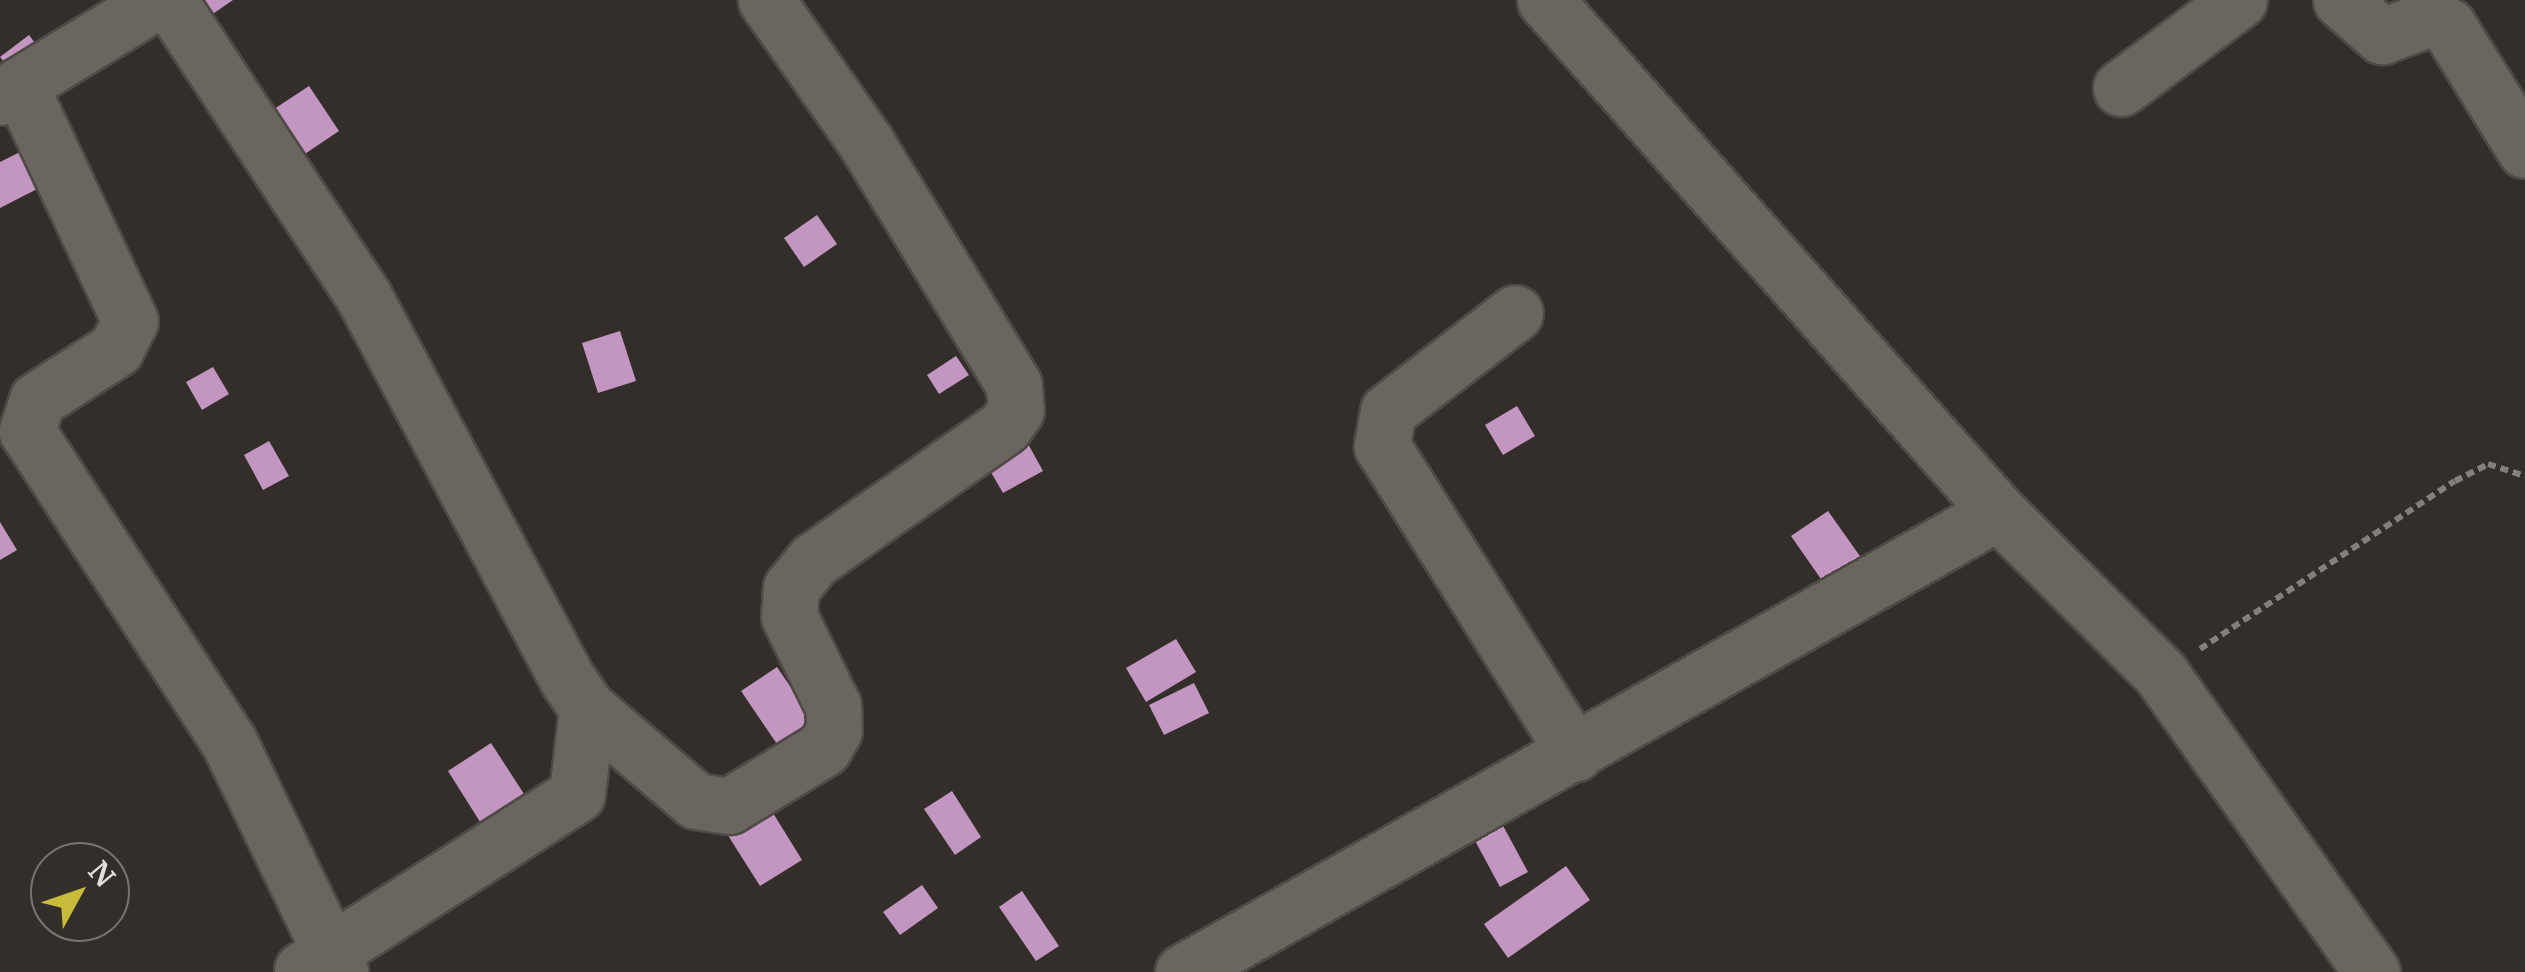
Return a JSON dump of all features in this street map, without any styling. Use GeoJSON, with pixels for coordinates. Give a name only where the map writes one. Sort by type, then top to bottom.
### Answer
{"type":"FeatureCollection","features":[{"type":"Feature","properties":{"kind":"street"},"geometry":{"type":"LineString","coordinates":[[158,0],[10,92],[130,321],[116,349],[13,403],[36,448],[228,740],[324,965],[578,794],[587,708]]}},
{"type":"Feature","properties":{"kind":"street"},"geometry":{"type":"LineString","coordinates":[[169,0],[364,297],[587,708],[696,801],[729,806],[753,796],[824,748],[834,730],[833,706],[788,616],[791,588],[814,560],[1004,427],[1016,410],[1014,385],[906,208],[766,0]]}},
{"type":"Feature","properties":{"kind":"street"},"geometry":{"type":"LineString","coordinates":[[1546,0],[1998,512],[2161,674],[2372,972]]}},
{"type":"Feature","properties":{"kind":"street"},"geometry":{"type":"LineString","coordinates":[[2120,88],[2239,0]]}},
{"type":"Feature","properties":{"kind":"street"},"geometry":{"type":"LineString","coordinates":[[2341,0],[2382,36],[2431,18],[2448,26],[2525,150]]}},
{"type":"Feature","properties":{"kind":"street"},"geometry":{"type":"LineString","coordinates":[[1515,314],[1388,412],[1382,446],[1575,754]]}},
{"type":"Feature","properties":{"kind":"street"},"geometry":{"type":"LineString","coordinates":[[1183,972],[1998,512]]}},
{"type":"Feature","properties":{"kind":"path"},"geometry":{"type":"LineString","coordinates":[[2161,674],[2454,480],[2488,464],[2525,476]]}},
{"type":"Feature","properties":{"kind":"building"},"geometry":{"type":"Polygon","coordinates":[[[179,0],[233,0],[191,29],[179,0]]]}},
{"type":"Feature","properties":{"kind":"building"},"geometry":{"type":"Polygon","coordinates":[[[29,35],[44,55],[16,77],[0,57],[29,35]]]}},
{"type":"Feature","properties":{"kind":"building"},"geometry":{"type":"Polygon","coordinates":[[[309,86],[339,131],[284,168],[253,123],[309,86]]]}},
{"type":"Feature","properties":{"kind":"building"},"geometry":{"type":"Polygon","coordinates":[[[26,149],[45,185],[0,208],[0,162],[26,149]]]}},
{"type":"Feature","properties":{"kind":"building"},"geometry":{"type":"Polygon","coordinates":[[[817,215],[837,244],[804,267],[784,238],[817,215]]]}},
{"type":"Feature","properties":{"kind":"building"},"geometry":{"type":"Polygon","coordinates":[[[620,331],[636,381],[598,393],[582,343],[620,331]]]}},
{"type":"Feature","properties":{"kind":"building"},"geometry":{"type":"Polygon","coordinates":[[[956,356],[969,375],[939,394],[927,375],[956,356]]]}},
{"type":"Feature","properties":{"kind":"building"},"geometry":{"type":"Polygon","coordinates":[[[213,367],[229,394],[202,410],[186,382],[213,367]]]}},
{"type":"Feature","properties":{"kind":"building"},"geometry":{"type":"Polygon","coordinates":[[[1517,406],[1535,436],[1503,455],[1485,425],[1517,406]]]}},
{"type":"Feature","properties":{"kind":"building"},"geometry":{"type":"Polygon","coordinates":[[[1022,433],[1043,471],[1003,493],[981,455],[1022,433]]]}},
{"type":"Feature","properties":{"kind":"building"},"geometry":{"type":"Polygon","coordinates":[[[269,441],[289,476],[263,490],[244,455],[269,441]]]}},
{"type":"Feature","properties":{"kind":"building"},"geometry":{"type":"Polygon","coordinates":[[[1828,511],[1867,566],[1830,592],[1791,536],[1828,511]]]}},
{"type":"Feature","properties":{"kind":"building"},"geometry":{"type":"Polygon","coordinates":[[[0,522],[17,550],[0,560],[0,522]]]}},
{"type":"Feature","properties":{"kind":"building"},"geometry":{"type":"Polygon","coordinates":[[[1176,639],[1196,672],[1146,702],[1126,668],[1176,639]]]}},
{"type":"Feature","properties":{"kind":"building"},"geometry":{"type":"Polygon","coordinates":[[[777,667],[815,723],[779,747],[741,691],[777,667]]]}},
{"type":"Feature","properties":{"kind":"building"},"geometry":{"type":"Polygon","coordinates":[[[1194,683],[1209,713],[1164,735],[1149,705],[1194,683]]]}},
{"type":"Feature","properties":{"kind":"building"},"geometry":{"type":"Polygon","coordinates":[[[491,743],[526,797],[482,825],[448,771],[491,743]]]}},
{"type":"Feature","properties":{"kind":"building"},"geometry":{"type":"Polygon","coordinates":[[[952,791],[981,837],[955,855],[924,809],[952,791]]]}},
{"type":"Feature","properties":{"kind":"building"},"geometry":{"type":"Polygon","coordinates":[[[765,800],[802,860],[760,886],[722,826],[765,800]]]}},
{"type":"Feature","properties":{"kind":"building"},"geometry":{"type":"Polygon","coordinates":[[[1494,809],[1528,872],[1500,887],[1466,824],[1494,809]]]}},
{"type":"Feature","properties":{"kind":"building"},"geometry":{"type":"Polygon","coordinates":[[[1566,866],[1590,900],[1508,958],[1484,924],[1566,866]]]}},
{"type":"Feature","properties":{"kind":"building"},"geometry":{"type":"Polygon","coordinates":[[[922,885],[938,908],[900,935],[883,912],[922,885]]]}},
{"type":"Feature","properties":{"kind":"building"},"geometry":{"type":"Polygon","coordinates":[[[1022,891],[1059,946],[1036,961],[999,907],[1022,891]]]}}]}
